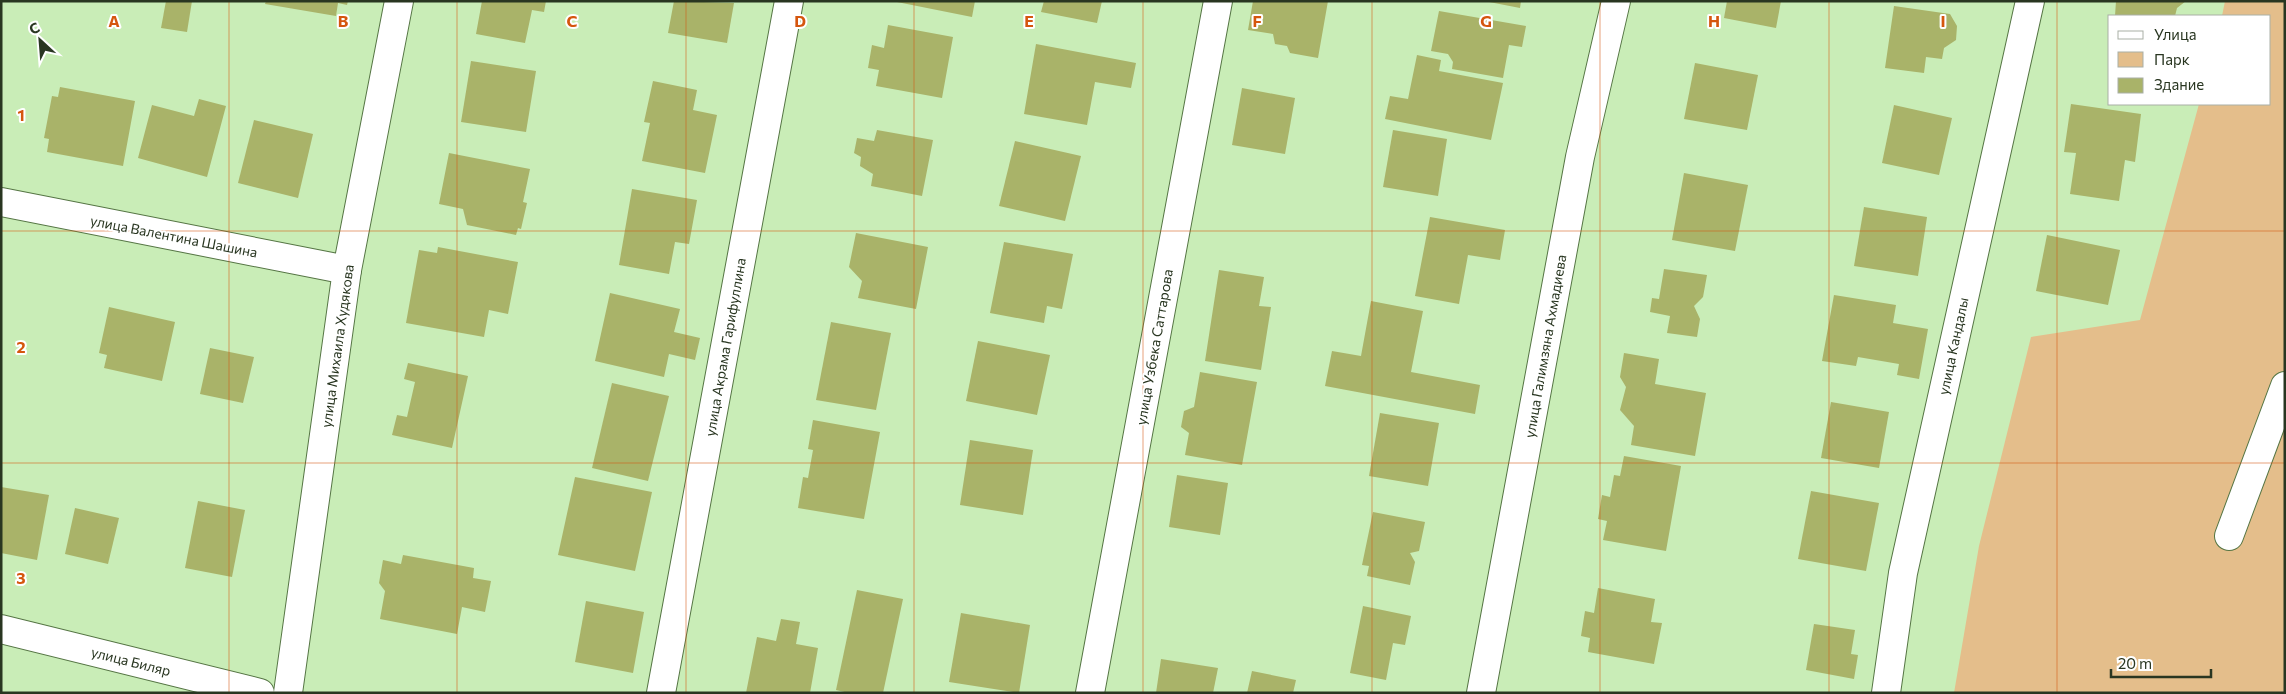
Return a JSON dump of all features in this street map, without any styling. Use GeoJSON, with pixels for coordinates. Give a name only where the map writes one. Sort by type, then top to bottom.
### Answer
{"type":"FeatureCollection","features":[{"type":"Feature","properties":{"kind":"street","name":"улица Михаила Худякова"},"geometry":{"type":"LineString","coordinates":[[288,693],[347,270],[400,1]]}},
{"type":"Feature","properties":{"kind":"street","name":"улица Акрама Гарифуллина"},"geometry":{"type":"LineString","coordinates":[[661,693],[789,1]]}},
{"type":"Feature","properties":{"kind":"street","name":"улица Узбека Саттарова"},"geometry":{"type":"LineString","coordinates":[[1090,693],[1218,1]]}},
{"type":"Feature","properties":{"kind":"street","name":"улица Галимзяна Ахмадиева"},"geometry":{"type":"LineString","coordinates":[[1481,693],[1580,157],[1616,1]]}},
{"type":"Feature","properties":{"kind":"street","name":"улица Кандалы"},"geometry":{"type":"LineString","coordinates":[[1886,693],[1903,573],[2030,1]]}},
{"type":"Feature","properties":{"kind":"street","name":"улица Валентина Шашина"},"geometry":{"type":"LineString","coordinates":[[1,202],[347,270]]}},
{"type":"Feature","properties":{"kind":"street"},"geometry":{"type":"LineString","coordinates":[[2229,536],[2285,386]]}},
{"type":"Feature","properties":{"kind":"street","name":"улица Биляр"},"geometry":{"type":"LineString","coordinates":[[1,630],[260,693]]}},
{"type":"Feature","properties":{"kind":"green space"},"geometry":{"type":"Polygon","coordinates":[[[2225,1],[2285,1],[2285,693],[1954,693],[1979,546],[2031,337],[2140,320],[2199,105],[2271,105],[2271,15],[2222,15],[2225,1]]]}},
{"type":"Feature","properties":{"kind":"building"},"geometry":{"type":"Polygon","coordinates":[[[166,1],[192,1],[187,32],[161,28],[166,1]]]}},
{"type":"Feature","properties":{"kind":"building"},"geometry":{"type":"Polygon","coordinates":[[[266,1],[348,1],[347,5],[338,3],[336,16],[265,4],[266,1]]]}},
{"type":"Feature","properties":{"kind":"building"},"geometry":{"type":"Polygon","coordinates":[[[482,1],[546,1],[544,12],[532,10],[525,43],[476,34],[482,1]]]}},
{"type":"Feature","properties":{"kind":"building"},"geometry":{"type":"Polygon","coordinates":[[[674,1],[734,3],[727,43],[668,33],[674,1]]]}},
{"type":"Feature","properties":{"kind":"building"},"geometry":{"type":"Polygon","coordinates":[[[892,1],[975,1],[972,17],[892,1]]]}},
{"type":"Feature","properties":{"kind":"building"},"geometry":{"type":"Polygon","coordinates":[[[1044,1],[1102,1],[1097,23],[1041,12],[1044,1]]]}},
{"type":"Feature","properties":{"kind":"building"},"geometry":{"type":"Polygon","coordinates":[[[1253,1],[1328,1],[1318,58],[1290,53],[1287,46],[1275,44],[1273,34],[1248,30],[1253,1]]]}},
{"type":"Feature","properties":{"kind":"building"},"geometry":{"type":"Polygon","coordinates":[[[1484,1],[1521,1],[1520,8],[1484,1]]]}},
{"type":"Feature","properties":{"kind":"building"},"geometry":{"type":"Polygon","coordinates":[[[1727,1],[1781,1],[1776,28],[1724,18],[1727,1]]]}},
{"type":"Feature","properties":{"kind":"building"},"geometry":{"type":"Polygon","coordinates":[[[2116,1],[2186,1],[2177,8],[2175,15],[2115,15],[2116,1]]]}},
{"type":"Feature","properties":{"kind":"building"},"geometry":{"type":"Polygon","coordinates":[[[1894,6],[1950,14],[1957,26],[1956,40],[1944,48],[1942,59],[1926,57],[1924,73],[1885,68],[1894,6]]]}},
{"type":"Feature","properties":{"kind":"building"},"geometry":{"type":"Polygon","coordinates":[[[1439,11],[1526,26],[1522,47],[1509,45],[1503,78],[1452,69],[1453,62],[1448,54],[1431,51],[1439,11]]]}},
{"type":"Feature","properties":{"kind":"building"},"geometry":{"type":"Polygon","coordinates":[[[888,25],[953,37],[942,98],[876,86],[879,70],[868,68],[872,45],[884,48],[888,25]]]}},
{"type":"Feature","properties":{"kind":"building"},"geometry":{"type":"Polygon","coordinates":[[[1036,44],[1136,63],[1131,88],[1095,82],[1087,125],[1024,114],[1036,44]]]}},
{"type":"Feature","properties":{"kind":"building"},"geometry":{"type":"Polygon","coordinates":[[[1417,55],[1441,60],[1439,71],[1503,83],[1491,140],[1385,119],[1390,96],[1408,99],[1417,55]]]}},
{"type":"Feature","properties":{"kind":"building"},"geometry":{"type":"Polygon","coordinates":[[[471,61],[536,71],[526,132],[461,122],[471,61]]]}},
{"type":"Feature","properties":{"kind":"building"},"geometry":{"type":"Polygon","coordinates":[[[1695,63],[1758,75],[1747,130],[1684,119],[1695,63]]]}},
{"type":"Feature","properties":{"kind":"building"},"geometry":{"type":"Polygon","coordinates":[[[653,81],[697,90],[693,110],[717,115],[705,173],[642,161],[650,123],[644,122],[653,81]]]}},
{"type":"Feature","properties":{"kind":"building"},"geometry":{"type":"Polygon","coordinates":[[[60,87],[135,101],[123,166],[47,152],[49,139],[44,138],[52,96],[58,97],[60,87]]]}},
{"type":"Feature","properties":{"kind":"building"},"geometry":{"type":"Polygon","coordinates":[[[1242,88],[1295,98],[1285,154],[1232,145],[1242,88]]]}},
{"type":"Feature","properties":{"kind":"building"},"geometry":{"type":"Polygon","coordinates":[[[199,99],[226,106],[207,177],[138,158],[152,105],[194,116],[199,99]]]}},
{"type":"Feature","properties":{"kind":"building"},"geometry":{"type":"Polygon","coordinates":[[[2071,104],[2141,114],[2135,162],[2125,160],[2119,201],[2070,194],[2076,153],[2064,152],[2071,104]]]}},
{"type":"Feature","properties":{"kind":"building"},"geometry":{"type":"Polygon","coordinates":[[[1894,105],[1952,118],[1939,175],[1882,163],[1894,105]]]}},
{"type":"Feature","properties":{"kind":"building"},"geometry":{"type":"Polygon","coordinates":[[[254,120],[313,134],[298,198],[238,183],[254,120]]]}},
{"type":"Feature","properties":{"kind":"building"},"geometry":{"type":"Polygon","coordinates":[[[877,130],[933,140],[922,196],[871,186],[873,174],[860,166],[861,157],[854,153],[857,138],[874,141],[877,130]]]}},
{"type":"Feature","properties":{"kind":"building"},"geometry":{"type":"Polygon","coordinates":[[[1393,130],[1447,139],[1438,196],[1383,187],[1393,130]]]}},
{"type":"Feature","properties":{"kind":"building"},"geometry":{"type":"Polygon","coordinates":[[[1015,141],[1081,156],[1065,221],[999,206],[1015,141]]]}},
{"type":"Feature","properties":{"kind":"building"},"geometry":{"type":"Polygon","coordinates":[[[449,153],[530,169],[523,202],[527,203],[521,229],[518,228],[516,235],[467,225],[463,209],[439,204],[449,153]]]}},
{"type":"Feature","properties":{"kind":"building"},"geometry":{"type":"Polygon","coordinates":[[[1684,173],[1748,185],[1735,251],[1672,240],[1684,173]]]}},
{"type":"Feature","properties":{"kind":"building"},"geometry":{"type":"Polygon","coordinates":[[[632,189],[697,200],[689,244],[675,242],[669,274],[619,265],[632,189]]]}},
{"type":"Feature","properties":{"kind":"building"},"geometry":{"type":"Polygon","coordinates":[[[1864,207],[1927,217],[1918,276],[1854,266],[1864,207]]]}},
{"type":"Feature","properties":{"kind":"building"},"geometry":{"type":"Polygon","coordinates":[[[1430,217],[1505,230],[1500,260],[1468,255],[1459,304],[1415,296],[1430,217]]]}},
{"type":"Feature","properties":{"kind":"building"},"geometry":{"type":"Polygon","coordinates":[[[856,233],[928,247],[916,309],[858,298],[862,281],[849,267],[856,233]]]}},
{"type":"Feature","properties":{"kind":"building"},"geometry":{"type":"Polygon","coordinates":[[[2047,235],[2120,250],[2108,305],[2036,291],[2047,235]]]}},
{"type":"Feature","properties":{"kind":"building"},"geometry":{"type":"Polygon","coordinates":[[[1004,242],[1073,254],[1062,309],[1047,306],[1044,323],[990,313],[1004,242]]]}},
{"type":"Feature","properties":{"kind":"building"},"geometry":{"type":"Polygon","coordinates":[[[438,247],[518,262],[508,314],[489,310],[484,337],[406,323],[419,250],[437,253],[438,247]]]}},
{"type":"Feature","properties":{"kind":"building"},"geometry":{"type":"Polygon","coordinates":[[[1664,269],[1707,275],[1703,297],[1694,306],[1700,319],[1697,337],[1667,333],[1670,316],[1650,312],[1652,298],[1659,299],[1664,269]]]}},
{"type":"Feature","properties":{"kind":"building"},"geometry":{"type":"Polygon","coordinates":[[[1219,270],[1264,277],[1259,306],[1271,307],[1261,370],[1205,361],[1219,270]]]}},
{"type":"Feature","properties":{"kind":"building"},"geometry":{"type":"Polygon","coordinates":[[[610,293],[680,309],[674,332],[700,338],[695,360],[669,354],[664,377],[595,361],[610,293]]]}},
{"type":"Feature","properties":{"kind":"building"},"geometry":{"type":"Polygon","coordinates":[[[1834,295],[1896,305],[1893,323],[1928,329],[1919,379],[1897,375],[1899,364],[1858,357],[1856,366],[1822,361],[1834,295]]]}},
{"type":"Feature","properties":{"kind":"building"},"geometry":{"type":"Polygon","coordinates":[[[1371,301],[1423,311],[1411,372],[1480,385],[1475,414],[1325,386],[1332,351],[1361,356],[1371,301]]]}},
{"type":"Feature","properties":{"kind":"building"},"geometry":{"type":"Polygon","coordinates":[[[109,307],[175,322],[162,381],[104,368],[107,355],[99,353],[109,307]]]}},
{"type":"Feature","properties":{"kind":"building"},"geometry":{"type":"Polygon","coordinates":[[[831,322],[891,333],[876,410],[816,400],[831,322]]]}},
{"type":"Feature","properties":{"kind":"building"},"geometry":{"type":"Polygon","coordinates":[[[978,341],[1050,355],[1037,415],[966,401],[978,341]]]}},
{"type":"Feature","properties":{"kind":"building"},"geometry":{"type":"Polygon","coordinates":[[[210,348],[254,357],[243,403],[200,394],[210,348]]]}},
{"type":"Feature","properties":{"kind":"building"},"geometry":{"type":"Polygon","coordinates":[[[1624,353],[1659,359],[1655,384],[1706,393],[1695,456],[1631,445],[1634,426],[1620,410],[1626,387],[1620,377],[1624,353]]]}},
{"type":"Feature","properties":{"kind":"building"},"geometry":{"type":"Polygon","coordinates":[[[408,363],[468,376],[452,448],[392,435],[397,415],[407,417],[415,382],[404,379],[408,363]]]}},
{"type":"Feature","properties":{"kind":"building"},"geometry":{"type":"Polygon","coordinates":[[[1200,372],[1257,382],[1242,465],[1185,455],[1189,433],[1181,427],[1184,411],[1194,407],[1200,372]]]}},
{"type":"Feature","properties":{"kind":"building"},"geometry":{"type":"Polygon","coordinates":[[[612,383],[669,396],[648,481],[592,468],[612,383]]]}},
{"type":"Feature","properties":{"kind":"building"},"geometry":{"type":"Polygon","coordinates":[[[1831,402],[1889,412],[1879,468],[1821,458],[1831,402]]]}},
{"type":"Feature","properties":{"kind":"building"},"geometry":{"type":"Polygon","coordinates":[[[1380,413],[1439,423],[1428,486],[1369,476],[1380,413]]]}},
{"type":"Feature","properties":{"kind":"building"},"geometry":{"type":"Polygon","coordinates":[[[813,420],[880,432],[864,519],[798,508],[803,477],[808,478],[813,450],[808,449],[813,420]]]}},
{"type":"Feature","properties":{"kind":"building"},"geometry":{"type":"Polygon","coordinates":[[[970,440],[1033,450],[1023,515],[960,505],[970,440]]]}},
{"type":"Feature","properties":{"kind":"building"},"geometry":{"type":"Polygon","coordinates":[[[1624,456],[1681,466],[1666,551],[1603,540],[1607,521],[1598,519],[1602,495],[1610,497],[1614,475],[1620,476],[1624,456]]]}},
{"type":"Feature","properties":{"kind":"building"},"geometry":{"type":"Polygon","coordinates":[[[1177,475],[1228,483],[1220,535],[1169,527],[1177,475]]]}},
{"type":"Feature","properties":{"kind":"building"},"geometry":{"type":"Polygon","coordinates":[[[575,477],[652,492],[635,571],[558,555],[575,477]]]}},
{"type":"Feature","properties":{"kind":"building"},"geometry":{"type":"Polygon","coordinates":[[[1,487],[49,495],[37,560],[1,553],[1,487]]]}},
{"type":"Feature","properties":{"kind":"building"},"geometry":{"type":"Polygon","coordinates":[[[1811,491],[1879,503],[1866,571],[1798,559],[1811,491]]]}},
{"type":"Feature","properties":{"kind":"building"},"geometry":{"type":"Polygon","coordinates":[[[198,501],[245,510],[232,577],[185,568],[198,501]]]}},
{"type":"Feature","properties":{"kind":"building"},"geometry":{"type":"Polygon","coordinates":[[[75,508],[119,518],[108,564],[65,554],[75,508]]]}},
{"type":"Feature","properties":{"kind":"building"},"geometry":{"type":"Polygon","coordinates":[[[1373,512],[1425,522],[1419,551],[1410,553],[1415,562],[1410,585],[1367,576],[1369,566],[1362,565],[1373,512]]]}},
{"type":"Feature","properties":{"kind":"building"},"geometry":{"type":"Polygon","coordinates":[[[403,555],[474,568],[473,578],[491,581],[485,612],[462,607],[457,634],[380,619],[385,591],[379,583],[383,560],[401,564],[403,555]]]}},
{"type":"Feature","properties":{"kind":"building"},"geometry":{"type":"Polygon","coordinates":[[[1598,588],[1655,599],[1651,622],[1662,623],[1654,664],[1588,652],[1590,638],[1581,636],[1585,611],[1594,613],[1598,588]]]}},
{"type":"Feature","properties":{"kind":"building"},"geometry":{"type":"Polygon","coordinates":[[[857,590],[903,599],[883,693],[849,693],[836,690],[857,590]]]}},
{"type":"Feature","properties":{"kind":"building"},"geometry":{"type":"Polygon","coordinates":[[[586,601],[644,612],[633,673],[575,662],[586,601]]]}},
{"type":"Feature","properties":{"kind":"building"},"geometry":{"type":"Polygon","coordinates":[[[1363,606],[1411,616],[1405,645],[1393,643],[1386,680],[1350,673],[1363,606]]]}},
{"type":"Feature","properties":{"kind":"building"},"geometry":{"type":"Polygon","coordinates":[[[961,613],[1030,625],[1019,693],[949,682],[961,613]]]}},
{"type":"Feature","properties":{"kind":"building"},"geometry":{"type":"Polygon","coordinates":[[[781,619],[800,622],[796,644],[818,648],[810,693],[746,693],[757,637],[776,641],[781,619]]]}},
{"type":"Feature","properties":{"kind":"building"},"geometry":{"type":"Polygon","coordinates":[[[1814,624],[1855,630],[1851,654],[1858,655],[1854,679],[1806,670],[1814,624]]]}},
{"type":"Feature","properties":{"kind":"building"},"geometry":{"type":"Polygon","coordinates":[[[1161,659],[1218,668],[1213,693],[1156,693],[1161,659]]]}},
{"type":"Feature","properties":{"kind":"building"},"geometry":{"type":"Polygon","coordinates":[[[1252,671],[1296,680],[1293,693],[1247,693],[1252,671]]]}}]}
